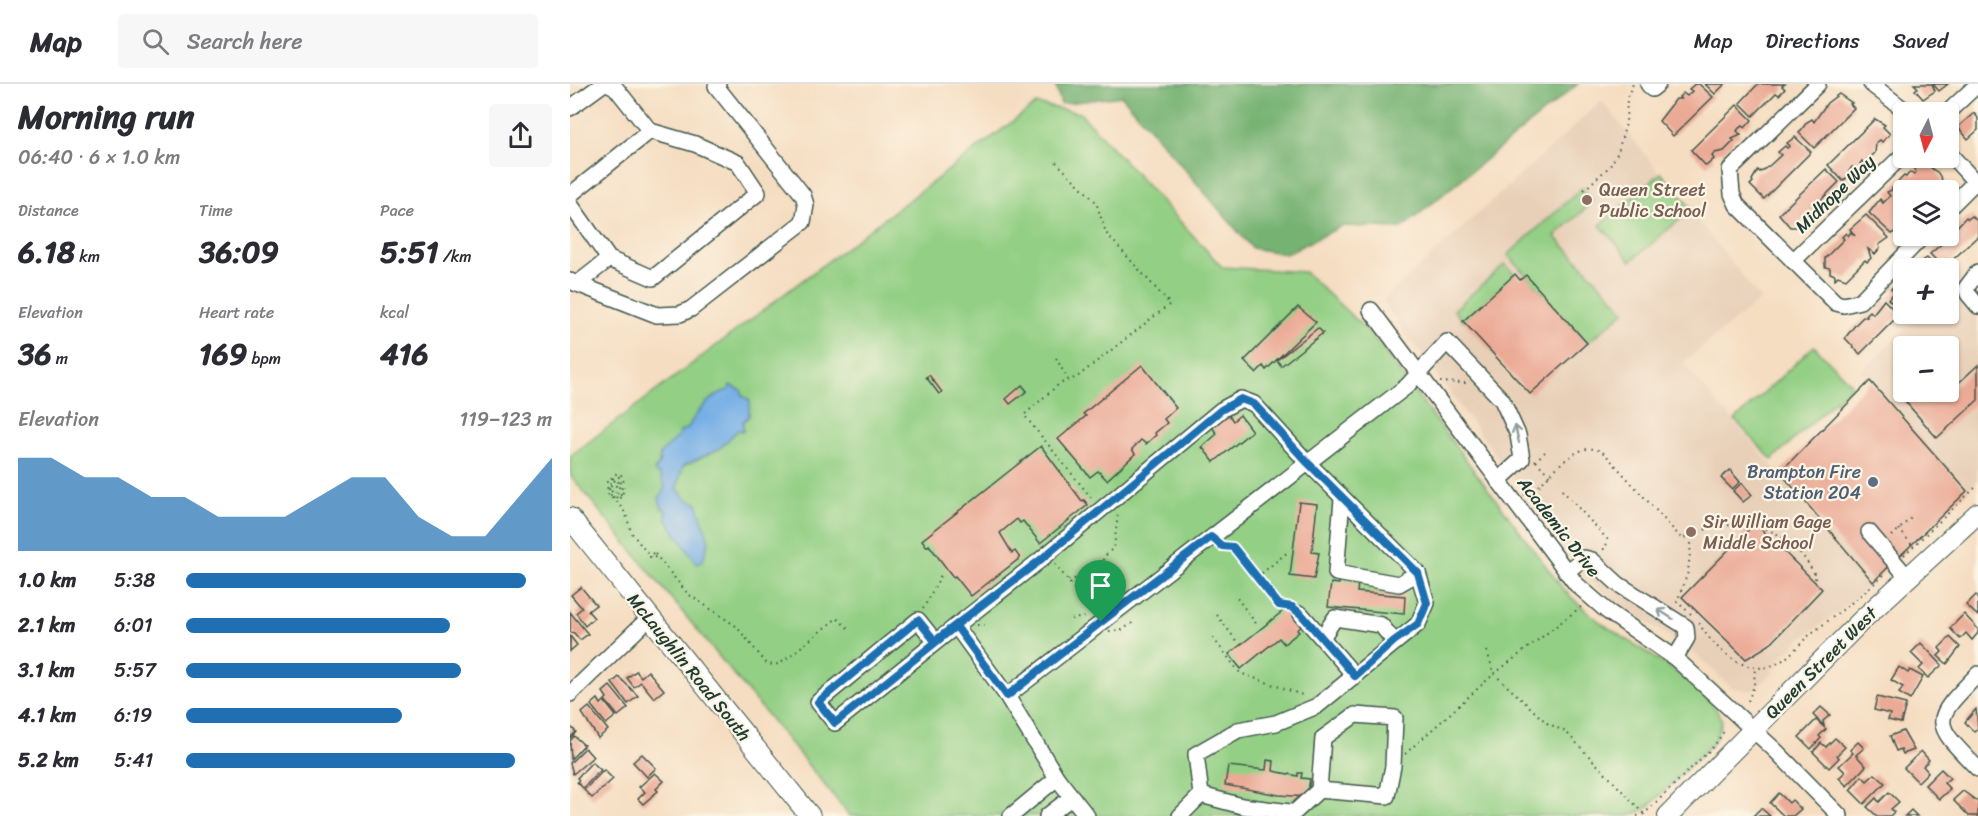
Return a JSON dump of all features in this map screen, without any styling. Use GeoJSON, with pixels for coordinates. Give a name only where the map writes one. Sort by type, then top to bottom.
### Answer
{"type":"FeatureCollection","features":[{"type":"Feature","properties":{"kind":"main road","name":"Queen Street West"},"geometry":{"type":"LineString","coordinates":[[1668,816],[1863,619],[1978,513]]}},
{"type":"Feature","properties":{"kind":"main road","name":"McLaughlin Road South"},"geometry":{"type":"LineString","coordinates":[[570,518],[810,816]]}},
{"type":"Feature","properties":{"kind":"street"},"geometry":{"type":"LineString","coordinates":[[570,108],[603,84]]}},
{"type":"Feature","properties":{"kind":"street"},"geometry":{"type":"LineString","coordinates":[[570,204],[609,259],[653,278],[758,193],[738,163],[694,144],[650,131],[615,87],[609,84]]}},
{"type":"Feature","properties":{"kind":"street"},"geometry":{"type":"LineString","coordinates":[[574,283],[657,315],[680,314],[691,309],[803,222],[806,206],[803,195],[716,86],[718,84]]}},
{"type":"Feature","properties":{"kind":"street"},"geometry":{"type":"LineString","coordinates":[[1648,84],[1652,89],[1658,84]]}},
{"type":"Feature","properties":{"kind":"street"},"geometry":{"type":"LineString","coordinates":[[1818,84],[1730,170],[1732,194],[1737,205],[1836,303],[1852,304],[1860,301],[1913,246]]}},
{"type":"Feature","properties":{"kind":"street"},"geometry":{"type":"LineString","coordinates":[[1871,84],[1894,102]]}},
{"type":"Feature","properties":{"kind":"street"},"geometry":{"type":"LineString","coordinates":[[1959,102],[1978,84]]}},
{"type":"Feature","properties":{"kind":"street"},"geometry":{"type":"LineString","coordinates":[[570,195],[650,131]]}},
{"type":"Feature","properties":{"kind":"street","name":"Midhope Way"},"geometry":{"type":"LineString","coordinates":[[1793,261],[1893,165]]}},
{"type":"Feature","properties":{"kind":"street"},"geometry":{"type":"LineString","coordinates":[[1959,165],[1976,184],[1959,199]]}},
{"type":"Feature","properties":{"kind":"street"},"geometry":{"type":"LineString","coordinates":[[574,283],[609,259]]}},
{"type":"Feature","properties":{"kind":"street"},"geometry":{"type":"LineString","coordinates":[[1978,272],[1966,288],[1978,306]]}},
{"type":"Feature","properties":{"kind":"street","name":"Academic Drive"},"geometry":{"type":"LineString","coordinates":[[1371,310],[1566,572],[1602,607],[1676,658],[1837,815]]}},
{"type":"Feature","properties":{"kind":"street"},"geometry":{"type":"LineString","coordinates":[[1007,696],[1407,386],[1447,342],[1502,400],[1518,435],[1522,459],[1498,481]]}},
{"type":"Feature","properties":{"kind":"street"},"geometry":{"type":"LineString","coordinates":[[935,641],[918,620],[818,702],[835,723],[935,641],[1039,561],[1221,410],[1241,399],[1254,404],[1342,499],[1418,573],[1427,603],[1418,624],[1394,641],[1317,706],[1276,723],[1238,730],[1196,754],[1201,795]]}},
{"type":"Feature","properties":{"kind":"street"},"geometry":{"type":"LineString","coordinates":[[1342,499],[1336,573],[1399,584],[1418,573]]}},
{"type":"Feature","properties":{"kind":"street"},"geometry":{"type":"LineString","coordinates":[[1869,532],[1909,579]]}},
{"type":"Feature","properties":{"kind":"street"},"geometry":{"type":"LineString","coordinates":[[1566,572],[1584,558],[1592,560],[1618,584],[1686,627],[1687,638],[1676,658]]}},
{"type":"Feature","properties":{"kind":"street"},"geometry":{"type":"LineString","coordinates":[[1301,614],[1355,676]]}},
{"type":"Feature","properties":{"kind":"street"},"geometry":{"type":"LineString","coordinates":[[570,694],[649,618]]}},
{"type":"Feature","properties":{"kind":"street"},"geometry":{"type":"LineString","coordinates":[[1322,638],[1335,618],[1382,625],[1394,641]]}},
{"type":"Feature","properties":{"kind":"street"},"geometry":{"type":"LineString","coordinates":[[956,626],[1007,696],[1057,778],[1087,816]]}},
{"type":"Feature","properties":{"kind":"street"},"geometry":{"type":"LineString","coordinates":[[1978,674],[1947,706],[1942,722],[1946,737],[1978,769]]}},
{"type":"Feature","properties":{"kind":"street"},"geometry":{"type":"LineString","coordinates":[[1201,795],[1241,811],[1289,814],[1319,790],[1323,738],[1355,715],[1395,718],[1393,766],[1387,796],[1319,790]]}},
{"type":"Feature","properties":{"kind":"street"},"geometry":{"type":"LineString","coordinates":[[1011,816],[1057,778]]}},
{"type":"Feature","properties":{"kind":"street"},"geometry":{"type":"LineString","coordinates":[[1180,816],[1201,795]]}},
{"type":"Feature","properties":{"kind":"street"},"geometry":{"type":"LineString","coordinates":[[1047,816],[1072,797]]}},
{"type":"Feature","properties":{"kind":"path"},"geometry":{"type":"LineString","coordinates":[[1584,190],[1610,166],[1618,152],[1626,123],[1627,98],[1633,84]]}},
{"type":"Feature","properties":{"kind":"path"},"geometry":{"type":"LineString","coordinates":[[1056,162],[1096,202],[1106,233],[1170,304],[1077,377],[1059,384],[1024,415],[1096,503]]}},
{"type":"Feature","properties":{"kind":"path"},"geometry":{"type":"LineString","coordinates":[[1056,358],[1068,380]]}},
{"type":"Feature","properties":{"kind":"path"},"geometry":{"type":"LineString","coordinates":[[1440,382],[1468,383],[1470,379]]}},
{"type":"Feature","properties":{"kind":"path"},"geometry":{"type":"LineString","coordinates":[[1522,495],[1530,494],[1582,449],[1600,450],[1682,539],[1719,525],[1752,526]]}},
{"type":"Feature","properties":{"kind":"path"},"geometry":{"type":"LineString","coordinates":[[1545,452],[1536,461],[1550,476]]}},
{"type":"Feature","properties":{"kind":"path"},"geometry":{"type":"LineString","coordinates":[[616,484],[615,495],[618,500],[621,497],[624,484],[622,477],[617,473],[607,482],[608,495],[613,499],[609,491],[610,482],[615,477],[619,477],[622,486],[621,494],[618,497],[620,482],[616,479],[612,482],[611,493],[627,516],[631,532],[650,557],[654,558],[655,554],[688,594],[736,626],[767,664],[775,665],[782,662],[837,618],[850,630]]}},
{"type":"Feature","properties":{"kind":"path"},"geometry":{"type":"LineString","coordinates":[[1910,549],[1978,485]]}},
{"type":"Feature","properties":{"kind":"path"},"geometry":{"type":"LineString","coordinates":[[1562,490],[1608,540],[1608,545],[1602,550]]}},
{"type":"Feature","properties":{"kind":"path"},"geometry":{"type":"LineString","coordinates":[[1068,580],[1084,577],[1095,571],[1104,555],[1114,548],[1119,508]]}},
{"type":"Feature","properties":{"kind":"path"},"geometry":{"type":"LineString","coordinates":[[1892,536],[1912,517]]}},
{"type":"Feature","properties":{"kind":"path"},"geometry":{"type":"LineString","coordinates":[[1760,527],[1794,545],[1814,571],[1816,577],[1814,580]]}},
{"type":"Feature","properties":{"kind":"path"},"geometry":{"type":"LineString","coordinates":[[1899,530],[1913,546]]}},
{"type":"Feature","properties":{"kind":"path"},"geometry":{"type":"LineString","coordinates":[[1677,602],[1680,588],[1688,572],[1692,534]]}},
{"type":"Feature","properties":{"kind":"path"},"geometry":{"type":"LineString","coordinates":[[1211,537],[1222,546],[1233,547],[1279,605],[1292,607],[1301,614]]}},
{"type":"Feature","properties":{"kind":"path"},"geometry":{"type":"LineString","coordinates":[[1593,548],[1602,550],[1606,555]]}},
{"type":"Feature","properties":{"kind":"path"},"geometry":{"type":"LineString","coordinates":[[1257,577],[1289,551]]}},
{"type":"Feature","properties":{"kind":"path"},"geometry":{"type":"LineString","coordinates":[[1053,562],[1096,616],[1071,619]]}},
{"type":"Feature","properties":{"kind":"path"},"geometry":{"type":"LineString","coordinates":[[918,620],[942,573]]}},
{"type":"Feature","properties":{"kind":"path"},"geometry":{"type":"LineString","coordinates":[[1668,599],[1677,602],[1697,620],[1711,642],[1721,651],[1755,667],[1774,665],[1783,660],[1804,639],[1846,609],[1883,576]]}},
{"type":"Feature","properties":{"kind":"path"},"geometry":{"type":"LineString","coordinates":[[1237,598],[1258,626]]}},
{"type":"Feature","properties":{"kind":"path"},"geometry":{"type":"LineString","coordinates":[[1393,766],[1494,674],[1582,606]]}},
{"type":"Feature","properties":{"kind":"path"},"geometry":{"type":"LineString","coordinates":[[1216,615],[1238,643]]}},
{"type":"Feature","properties":{"kind":"path"},"geometry":{"type":"LineString","coordinates":[[1213,638],[1240,673],[1301,693],[1317,706]]}},
{"type":"Feature","properties":{"kind":"path"},"geometry":{"type":"LineString","coordinates":[[1487,651],[1494,674],[1547,723],[1566,732],[1644,814]]}},
{"type":"Feature","properties":{"kind":"path"},"geometry":{"type":"LineString","coordinates":[[1748,701],[1754,686],[1755,667]]}},
{"type":"Feature","properties":{"kind":"path"},"geometry":{"type":"LineString","coordinates":[[1637,816],[1644,814],[1714,746],[1725,730]]}},
{"type":"Feature","properties":{"kind":"shaded area"},"geometry":{"type":"Polygon","coordinates":[[[1602,101],[1761,299],[1683,363],[1873,582],[1845,607],[1802,638],[1781,658],[1771,675],[1752,691],[1732,688],[1693,652],[1611,599],[1585,575],[1390,312],[1384,299],[1602,101]]]}},
{"type":"Feature","properties":{"kind":"shaded area"},"geometry":{"type":"Polygon","coordinates":[[[1959,290],[1978,312],[1978,480],[1967,491],[1862,371],[1893,341],[1893,402],[1959,402],[1959,336],[1898,336],[1910,324],[1959,324],[1959,290]]]}},
{"type":"Feature","properties":{"kind":"green space"},"geometry":{"type":"Polygon","coordinates":[[[1055,84],[1578,84],[1402,228],[1342,226],[1286,254],[1252,248],[1122,96],[1061,104],[1055,84]]]}},
{"type":"Feature","properties":{"kind":"green space"},"geometry":{"type":"Polygon","coordinates":[[[1036,104],[1080,113],[1222,267],[1305,272],[1371,334],[1564,590],[1598,620],[1670,668],[1703,694],[1722,721],[1714,742],[1646,809],[1628,816],[850,816],[570,475],[570,456],[1036,104]]]}},
{"type":"Feature","properties":{"kind":"green space"},"geometry":{"type":"Polygon","coordinates":[[[1661,173],[1692,209],[1631,261],[1600,225],[1661,173]]]}},
{"type":"Feature","properties":{"kind":"green space"},"geometry":{"type":"Polygon","coordinates":[[[1582,188],[1594,201],[1555,236],[1625,311],[1587,343],[1508,255],[1582,188]]]}},
{"type":"Feature","properties":{"kind":"green space"},"geometry":{"type":"Polygon","coordinates":[[[1505,264],[1515,275],[1463,321],[1454,310],[1505,264]]]}},
{"type":"Feature","properties":{"kind":"green space"},"geometry":{"type":"Polygon","coordinates":[[[1814,346],[1852,385],[1772,460],[1735,420],[1814,346]]]}},
{"type":"Feature","properties":{"kind":"water"},"geometry":{"type":"Polygon","coordinates":[[[730,385],[741,390],[743,396],[750,401],[749,416],[743,422],[743,431],[738,430],[719,449],[683,466],[677,488],[686,499],[697,503],[709,541],[703,560],[697,564],[666,519],[666,510],[662,509],[659,498],[665,488],[660,475],[654,471],[659,464],[660,454],[679,436],[679,432],[687,429],[705,405],[716,395],[729,390],[730,385]]]}},
{"type":"Feature","properties":{"kind":"building"},"geometry":{"type":"Polygon","coordinates":[[[1699,84],[1713,97],[1673,136],[1659,121],[1676,99],[1681,99],[1679,97],[1683,93],[1687,96],[1692,91],[1689,89],[1699,84]]]}},
{"type":"Feature","properties":{"kind":"building"},"geometry":{"type":"Polygon","coordinates":[[[1705,84],[1725,84],[1715,94],[1705,84]]]}},
{"type":"Feature","properties":{"kind":"building"},"geometry":{"type":"Polygon","coordinates":[[[1758,84],[1785,84],[1782,86],[1785,89],[1779,95],[1776,93],[1753,116],[1740,103],[1758,84]]]}},
{"type":"Feature","properties":{"kind":"building"},"geometry":{"type":"Polygon","coordinates":[[[1914,84],[1932,84],[1935,91],[1923,99],[1915,90],[1918,88],[1914,84]]]}},
{"type":"Feature","properties":{"kind":"building"},"geometry":{"type":"Polygon","coordinates":[[[1933,84],[1948,84],[1939,91],[1933,84]]]}},
{"type":"Feature","properties":{"kind":"building"},"geometry":{"type":"Polygon","coordinates":[[[1839,94],[1852,103],[1850,104],[1854,108],[1814,148],[1799,133],[1807,122],[1812,119],[1814,122],[1827,103],[1839,94]]]}},
{"type":"Feature","properties":{"kind":"building"},"geometry":{"type":"Polygon","coordinates":[[[1737,105],[1752,120],[1745,128],[1743,126],[1739,128],[1737,131],[1741,135],[1732,139],[1734,141],[1724,151],[1715,153],[1712,156],[1714,159],[1706,166],[1691,150],[1737,105]]]}},
{"type":"Feature","properties":{"kind":"building"},"geometry":{"type":"Polygon","coordinates":[[[1974,113],[1978,118],[1978,130],[1968,139],[1959,126],[1974,113]]]}},
{"type":"Feature","properties":{"kind":"building"},"geometry":{"type":"Polygon","coordinates":[[[1875,119],[1885,125],[1883,127],[1890,134],[1882,142],[1880,140],[1876,143],[1875,153],[1864,163],[1862,161],[1860,164],[1862,166],[1858,170],[1852,167],[1849,171],[1851,174],[1843,181],[1828,165],[1875,119]]]}},
{"type":"Feature","properties":{"kind":"building"},"geometry":{"type":"Polygon","coordinates":[[[1795,137],[1811,152],[1764,199],[1750,185],[1752,180],[1758,170],[1760,172],[1781,155],[1778,152],[1785,146],[1787,148],[1790,146],[1787,143],[1795,137]]]}},
{"type":"Feature","properties":{"kind":"building"},"geometry":{"type":"Polygon","coordinates":[[[1931,168],[1942,180],[1900,180],[1910,172],[1914,175],[1916,172],[1914,169],[1931,168]]]}},
{"type":"Feature","properties":{"kind":"building"},"geometry":{"type":"Polygon","coordinates":[[[1826,169],[1839,182],[1816,205],[1819,207],[1812,214],[1810,211],[1797,227],[1790,227],[1779,214],[1826,169]]]}},
{"type":"Feature","properties":{"kind":"building"},"geometry":{"type":"Polygon","coordinates":[[[1893,189],[1892,234],[1869,213],[1880,199],[1883,203],[1890,196],[1887,192],[1893,189]]]}},
{"type":"Feature","properties":{"kind":"building"},"geometry":{"type":"Polygon","coordinates":[[[1866,215],[1889,238],[1879,245],[1880,248],[1875,254],[1868,249],[1871,258],[1867,262],[1865,260],[1846,279],[1838,276],[1835,279],[1835,275],[1830,273],[1830,268],[1825,267],[1825,258],[1844,239],[1842,237],[1846,233],[1848,236],[1851,232],[1855,236],[1850,229],[1866,215]]]}},
{"type":"Feature","properties":{"kind":"building"},"geometry":{"type":"Polygon","coordinates":[[[1972,216],[1978,222],[1978,236],[1955,258],[1934,258],[1930,254],[1939,246],[1959,246],[1959,225],[1966,217],[1968,219],[1972,216]]]}},
{"type":"Feature","properties":{"kind":"building"},"geometry":{"type":"Polygon","coordinates":[[[1515,274],[1520,280],[1526,275],[1587,343],[1530,394],[1463,321],[1515,274]]]}},
{"type":"Feature","properties":{"kind":"building"},"geometry":{"type":"Polygon","coordinates":[[[1893,294],[1893,304],[1888,299],[1893,294]]]}},
{"type":"Feature","properties":{"kind":"building"},"geometry":{"type":"Polygon","coordinates":[[[1884,300],[1893,309],[1893,321],[1860,354],[1845,338],[1863,317],[1867,317],[1870,311],[1873,314],[1884,300]]]}},
{"type":"Feature","properties":{"kind":"building"},"geometry":{"type":"Polygon","coordinates":[[[1298,307],[1316,322],[1266,370],[1263,366],[1256,373],[1244,361],[1298,307]]]}},
{"type":"Feature","properties":{"kind":"building"},"geometry":{"type":"Polygon","coordinates":[[[1318,328],[1323,333],[1281,366],[1277,360],[1318,328]]]}},
{"type":"Feature","properties":{"kind":"building"},"geometry":{"type":"Polygon","coordinates":[[[1142,365],[1176,408],[1164,419],[1167,423],[1155,433],[1156,435],[1146,444],[1141,440],[1132,449],[1135,454],[1107,480],[1098,471],[1090,477],[1058,439],[1086,416],[1083,414],[1142,365]]]}},
{"type":"Feature","properties":{"kind":"building"},"geometry":{"type":"Polygon","coordinates":[[[1978,365],[1978,400],[1937,438],[1906,402],[1959,402],[1959,383],[1978,365]]]}},
{"type":"Feature","properties":{"kind":"building"},"geometry":{"type":"Polygon","coordinates":[[[929,375],[942,392],[939,394],[926,377],[929,375]]]}},
{"type":"Feature","properties":{"kind":"building","name":"Brampton Fire Station 204"},"geometry":{"type":"Polygon","coordinates":[[[1870,381],[1967,491],[1873,582],[1780,472],[1870,381]]]}},
{"type":"Feature","properties":{"kind":"building"},"geometry":{"type":"Polygon","coordinates":[[[1022,385],[1027,391],[1010,404],[1006,399],[1022,385]]]}},
{"type":"Feature","properties":{"kind":"building"},"geometry":{"type":"Polygon","coordinates":[[[1228,414],[1233,421],[1240,415],[1252,431],[1214,462],[1202,447],[1217,434],[1212,427],[1228,414]]]}},
{"type":"Feature","properties":{"kind":"building"},"geometry":{"type":"Polygon","coordinates":[[[1041,446],[1082,501],[1084,500],[1088,505],[1040,543],[1023,521],[1020,523],[1017,519],[1000,533],[1012,553],[1015,551],[1020,558],[971,596],[955,576],[953,577],[929,545],[927,547],[922,540],[1041,446]]]}},
{"type":"Feature","properties":{"kind":"building"},"geometry":{"type":"Polygon","coordinates":[[[1730,470],[1740,482],[1732,489],[1721,478],[1730,470]]]}},
{"type":"Feature","properties":{"kind":"building"},"geometry":{"type":"Polygon","coordinates":[[[1742,483],[1752,495],[1743,502],[1733,491],[1742,483]]]}},
{"type":"Feature","properties":{"kind":"building"},"geometry":{"type":"Polygon","coordinates":[[[1299,502],[1317,504],[1312,552],[1319,553],[1314,579],[1290,576],[1299,502]]]}},
{"type":"Feature","properties":{"kind":"building"},"geometry":{"type":"Polygon","coordinates":[[[1755,523],[1822,589],[1769,645],[1746,659],[1682,597],[1755,523]]]}},
{"type":"Feature","properties":{"kind":"building"},"geometry":{"type":"Polygon","coordinates":[[[1339,581],[1358,583],[1357,592],[1405,596],[1404,614],[1328,607],[1331,583],[1339,584],[1339,581]]]}},
{"type":"Feature","properties":{"kind":"building"},"geometry":{"type":"Polygon","coordinates":[[[581,587],[596,605],[588,611],[594,618],[585,626],[576,613],[582,608],[571,595],[581,587]]]}},
{"type":"Feature","properties":{"kind":"building"},"geometry":{"type":"Polygon","coordinates":[[[1976,595],[1978,597],[1978,616],[1966,605],[1976,595]]]}},
{"type":"Feature","properties":{"kind":"building"},"geometry":{"type":"Polygon","coordinates":[[[1288,607],[1302,626],[1297,630],[1299,632],[1284,644],[1279,638],[1241,669],[1229,654],[1288,607]]]}},
{"type":"Feature","properties":{"kind":"building"},"geometry":{"type":"Polygon","coordinates":[[[570,612],[588,634],[580,640],[570,632],[570,612]]]}},
{"type":"Feature","properties":{"kind":"building"},"geometry":{"type":"Polygon","coordinates":[[[1964,614],[1978,629],[1978,633],[1972,640],[1966,633],[1960,639],[1950,628],[1964,614]]]}},
{"type":"Feature","properties":{"kind":"building"},"geometry":{"type":"Polygon","coordinates":[[[570,636],[577,645],[570,651],[570,636]]]}},
{"type":"Feature","properties":{"kind":"building"},"geometry":{"type":"Polygon","coordinates":[[[1950,637],[1960,647],[1947,664],[1938,656],[1942,652],[1939,648],[1950,637]]]}},
{"type":"Feature","properties":{"kind":"building"},"geometry":{"type":"Polygon","coordinates":[[[1921,643],[1942,665],[1928,678],[1919,669],[1923,665],[1911,653],[1921,643]]]}},
{"type":"Feature","properties":{"kind":"building"},"geometry":{"type":"Polygon","coordinates":[[[1899,667],[1908,673],[1910,670],[1923,677],[1910,700],[1899,693],[1903,687],[1891,680],[1899,667]]]}},
{"type":"Feature","properties":{"kind":"building"},"geometry":{"type":"Polygon","coordinates":[[[636,671],[641,677],[648,671],[664,690],[654,698],[641,682],[634,687],[627,678],[636,671]]]}},
{"type":"Feature","properties":{"kind":"building"},"geometry":{"type":"Polygon","coordinates":[[[619,677],[638,696],[628,704],[612,683],[619,677]]]}},
{"type":"Feature","properties":{"kind":"building"},"geometry":{"type":"Polygon","coordinates":[[[610,686],[628,708],[618,716],[605,700],[607,698],[603,692],[610,686]]]}},
{"type":"Feature","properties":{"kind":"building"},"geometry":{"type":"Polygon","coordinates":[[[1877,697],[1906,704],[1901,723],[1888,720],[1890,714],[1874,710],[1877,697]]]}},
{"type":"Feature","properties":{"kind":"building"},"geometry":{"type":"Polygon","coordinates":[[[598,699],[601,704],[604,701],[616,716],[606,724],[591,705],[598,699]]]}},
{"type":"Feature","properties":{"kind":"building"},"geometry":{"type":"Polygon","coordinates":[[[589,707],[608,730],[598,738],[582,713],[589,707]]]}},
{"type":"Feature","properties":{"kind":"building"},"geometry":{"type":"Polygon","coordinates":[[[1821,707],[1830,715],[1823,721],[1824,726],[1813,715],[1821,707]]]}},
{"type":"Feature","properties":{"kind":"building"},"geometry":{"type":"Polygon","coordinates":[[[1976,709],[1978,728],[1974,732],[1965,722],[1976,709]]]}},
{"type":"Feature","properties":{"kind":"building"},"geometry":{"type":"Polygon","coordinates":[[[1816,720],[1826,729],[1811,749],[1799,737],[1816,720]]]}},
{"type":"Feature","properties":{"kind":"building"},"geometry":{"type":"Polygon","coordinates":[[[570,726],[576,732],[570,738],[570,726]]]}},
{"type":"Feature","properties":{"kind":"building"},"geometry":{"type":"Polygon","coordinates":[[[1903,731],[1914,750],[1903,754],[1901,749],[1896,751],[1890,736],[1903,731]]]}},
{"type":"Feature","properties":{"kind":"building"},"geometry":{"type":"Polygon","coordinates":[[[574,736],[584,745],[571,759],[570,741],[574,736]]]}},
{"type":"Feature","properties":{"kind":"building"},"geometry":{"type":"Polygon","coordinates":[[[1835,738],[1845,747],[1837,755],[1839,758],[1829,768],[1813,752],[1821,743],[1826,747],[1835,738]]]}},
{"type":"Feature","properties":{"kind":"building"},"geometry":{"type":"Polygon","coordinates":[[[1858,742],[1864,748],[1856,755],[1866,766],[1847,786],[1839,778],[1845,772],[1839,766],[1853,753],[1850,750],[1858,742]]]}},
{"type":"Feature","properties":{"kind":"building"},"geometry":{"type":"Polygon","coordinates":[[[585,748],[593,757],[573,774],[570,763],[585,748]]]}},
{"type":"Feature","properties":{"kind":"building"},"geometry":{"type":"Polygon","coordinates":[[[1921,751],[1929,760],[1923,766],[1928,772],[1918,782],[1904,768],[1921,751]]]}},
{"type":"Feature","properties":{"kind":"building"},"geometry":{"type":"Polygon","coordinates":[[[642,754],[656,768],[647,777],[633,762],[642,754]]]}},
{"type":"Feature","properties":{"kind":"building"},"geometry":{"type":"Polygon","coordinates":[[[1267,760],[1274,761],[1273,771],[1298,776],[1298,773],[1302,773],[1301,778],[1310,779],[1307,797],[1279,795],[1225,785],[1228,766],[1266,770],[1267,760]]]}},
{"type":"Feature","properties":{"kind":"building"},"geometry":{"type":"Polygon","coordinates":[[[592,762],[601,770],[583,788],[577,782],[579,780],[577,778],[592,762]]]}},
{"type":"Feature","properties":{"kind":"building"},"geometry":{"type":"Polygon","coordinates":[[[1941,769],[1950,778],[1944,783],[1950,789],[1939,799],[1925,785],[1941,769]]]}},
{"type":"Feature","properties":{"kind":"building"},"geometry":{"type":"Polygon","coordinates":[[[604,770],[613,779],[592,798],[584,790],[604,770]]]}},
{"type":"Feature","properties":{"kind":"building"},"geometry":{"type":"Polygon","coordinates":[[[655,773],[664,781],[656,789],[658,791],[643,804],[638,799],[645,792],[639,787],[655,773]]]}},
{"type":"Feature","properties":{"kind":"building"},"geometry":{"type":"Polygon","coordinates":[[[1875,774],[1885,783],[1864,804],[1850,790],[1862,776],[1867,781],[1875,774]]]}},
{"type":"Feature","properties":{"kind":"building"},"geometry":{"type":"Polygon","coordinates":[[[1963,791],[1978,802],[1978,816],[1969,816],[1953,800],[1963,791]]]}},
{"type":"Feature","properties":{"kind":"building"},"geometry":{"type":"Polygon","coordinates":[[[1889,792],[1899,802],[1891,809],[1894,812],[1890,816],[1877,816],[1867,807],[1876,798],[1879,802],[1889,792]]]}},
{"type":"Feature","properties":{"kind":"building"},"geometry":{"type":"Polygon","coordinates":[[[1779,793],[1789,803],[1792,800],[1801,809],[1793,816],[1784,816],[1770,803],[1779,793]]]}},
{"type":"Feature","properties":{"kind":"building"},"geometry":{"type":"Polygon","coordinates":[[[1761,808],[1770,816],[1753,816],[1761,808]]]}},
{"type":"Feature","properties":{"kind":"building"},"geometry":{"type":"Polygon","coordinates":[[[1911,810],[1917,816],[1905,816],[1911,810]]]}},
{"type":"Feature","properties":{"kind":"place","name":"Queen Street Public School"},"geometry":{"type":"Point","coordinates":[1587,200]}},
{"type":"Feature","properties":{"kind":"place","name":"Brampton Fire Station 204"},"geometry":{"type":"Point","coordinates":[1873,482]}},
{"type":"Feature","properties":{"kind":"place","name":"Sir William Gage Middle School"},"geometry":{"type":"Point","coordinates":[1691,532]}},
{"type":"Feature","properties":{"kind":"route"},"geometry":{"type":"LineString","coordinates":[[1101,622],[1007,696],[956,626],[835,723],[818,702],[918,620],[935,641],[956,626],[1039,561],[1221,410],[1241,399],[1254,404],[1365,522],[1418,573],[1427,603],[1418,624],[1394,641],[1355,676],[1301,614],[1292,607],[1279,605],[1233,547],[1222,546],[1211,537],[1101,622]]}}]}
